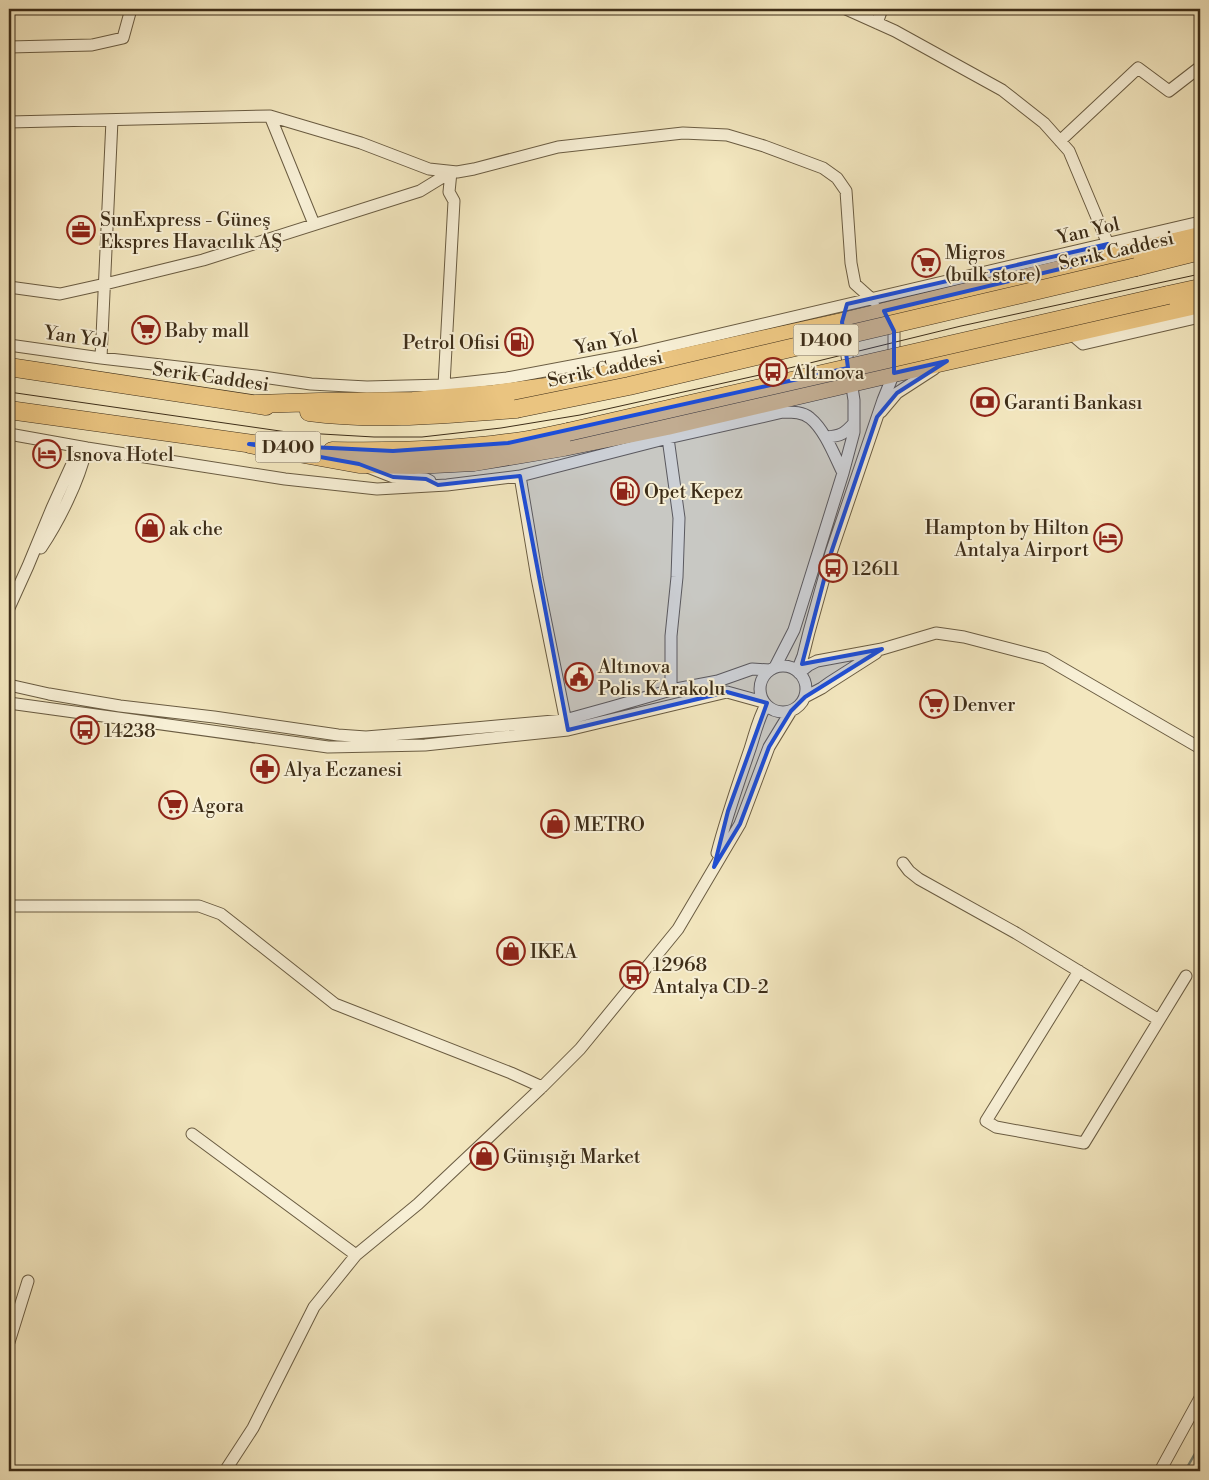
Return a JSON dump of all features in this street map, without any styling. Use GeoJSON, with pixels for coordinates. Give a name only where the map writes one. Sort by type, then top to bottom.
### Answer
{"type":"FeatureCollection","features":[{"type":"Feature","properties":{"kind":"highway"},"geometry":{"type":"LineString","coordinates":[[256,404],[412,401],[494,394],[554,386],[842,322],[1081,264],[1197,242]]}},
{"type":"Feature","properties":{"kind":"highway","name":"Serik Caddesi"},"geometry":{"type":"LineString","coordinates":[[9,367],[312,412],[370,417],[516,409],[629,386],[1136,267],[1197,242]]}},
{"type":"Feature","properties":{"kind":"highway","name":"D400"},"geometry":{"type":"LineString","coordinates":[[9,410],[249,444],[332,451],[393,451],[508,443],[568,432],[1200,288]]}},
{"type":"Feature","properties":{"kind":"highway"},"geometry":{"type":"LineString","coordinates":[[249,444],[359,464],[414,465],[474,462],[564,447],[695,420],[948,361],[1076,338],[1200,304]]}},
{"type":"Feature","properties":{"kind":"street"},"geometry":{"type":"LineString","coordinates":[[9,47],[92,45],[124,38],[131,9]]}},
{"type":"Feature","properties":{"kind":"street"},"geometry":{"type":"LineString","coordinates":[[846,9],[895,31],[1002,90],[1044,123],[1069,151],[1108,244],[1081,264]]}},
{"type":"Feature","properties":{"kind":"street"},"geometry":{"type":"LineString","coordinates":[[876,23],[882,9]]}},
{"type":"Feature","properties":{"kind":"street"},"geometry":{"type":"LineString","coordinates":[[1060,141],[1138,68],[1170,91],[1200,67]]}},
{"type":"Feature","properties":{"kind":"street"},"geometry":{"type":"LineString","coordinates":[[270,116],[314,224]]}},
{"type":"Feature","properties":{"kind":"street"},"geometry":{"type":"LineString","coordinates":[[9,122],[270,116],[361,143],[429,169],[451,172],[474,169],[558,147],[683,133],[728,135],[823,168],[837,178],[846,191],[850,263],[855,284],[842,322],[854,400],[854,432],[794,630],[772,669],[764,675],[761,681],[760,696],[765,704]]}},
{"type":"Feature","properties":{"kind":"street"},"geometry":{"type":"LineString","coordinates":[[102,358],[112,120]]}},
{"type":"Feature","properties":{"kind":"street"},"geometry":{"type":"LineString","coordinates":[[9,287],[60,294],[203,260],[420,191],[451,172]]}},
{"type":"Feature","properties":{"kind":"street"},"geometry":{"type":"LineString","coordinates":[[444,384],[454,201],[449,192],[451,172]]}},
{"type":"Feature","properties":{"kind":"street","name":"Yan Yol"},"geometry":{"type":"LineString","coordinates":[[9,345],[310,384],[368,387],[444,384],[507,378],[635,354],[1200,222]]}},
{"type":"Feature","properties":{"kind":"street"},"geometry":{"type":"LineString","coordinates":[[1167,230],[1197,242]]}},
{"type":"Feature","properties":{"kind":"street"},"geometry":{"type":"LineString","coordinates":[[798,672],[831,552],[894,373],[894,332],[884,311],[855,284]]}},
{"type":"Feature","properties":{"kind":"street"},"geometry":{"type":"LineString","coordinates":[[1076,338],[1200,317]]}},
{"type":"Feature","properties":{"kind":"street"},"geometry":{"type":"LineString","coordinates":[[877,417],[897,393],[918,378],[948,361]]}},
{"type":"Feature","properties":{"kind":"street"},"geometry":{"type":"LineString","coordinates":[[9,434],[292,480],[377,489],[447,485],[520,476],[668,438],[783,412],[798,413],[810,418],[826,437],[843,473]]}},
{"type":"Feature","properties":{"kind":"street"},"geometry":{"type":"LineString","coordinates":[[668,438],[695,420]]}},
{"type":"Feature","properties":{"kind":"street"},"geometry":{"type":"LineString","coordinates":[[826,437],[844,434],[854,423]]}},
{"type":"Feature","properties":{"kind":"street"},"geometry":{"type":"LineString","coordinates":[[668,438],[679,518],[677,577],[671,636],[671,690]]}},
{"type":"Feature","properties":{"kind":"street"},"geometry":{"type":"LineString","coordinates":[[9,608],[72,464],[87,448]]}},
{"type":"Feature","properties":{"kind":"street"},"geometry":{"type":"LineString","coordinates":[[359,464],[393,477],[426,479],[438,485]]}},
{"type":"Feature","properties":{"kind":"street"},"geometry":{"type":"LineString","coordinates":[[520,476],[566,725]]}},
{"type":"Feature","properties":{"kind":"street"},"geometry":{"type":"LineString","coordinates":[[798,672],[817,661],[882,649],[936,633],[964,637],[1045,658],[1200,748]]}},
{"type":"Feature","properties":{"kind":"street"},"geometry":{"type":"LineString","coordinates":[[805,697],[882,649]]}},
{"type":"Feature","properties":{"kind":"street"},"geometry":{"type":"LineString","coordinates":[[9,686],[120,706],[214,716],[338,735],[366,736],[475,728],[566,725],[612,708],[671,690],[718,681],[752,669],[772,669],[786,666],[798,672],[805,684],[805,697],[800,706],[791,711],[773,710],[765,704],[727,692],[566,725],[425,745],[328,747],[9,703]]}},
{"type":"Feature","properties":{"kind":"street"},"geometry":{"type":"LineString","coordinates":[[714,867],[728,811],[765,704]]}},
{"type":"Feature","properties":{"kind":"street"},"geometry":{"type":"LineString","coordinates":[[225,1471],[253,1428],[314,1307],[356,1255],[418,1204],[580,1049],[678,929],[740,824],[769,747],[791,711]]}},
{"type":"Feature","properties":{"kind":"street"},"geometry":{"type":"LineString","coordinates":[[903,863],[919,879],[1016,933],[1159,1020]]}},
{"type":"Feature","properties":{"kind":"street"},"geometry":{"type":"LineString","coordinates":[[9,906],[199,906],[220,914],[335,1004],[542,1087]]}},
{"type":"Feature","properties":{"kind":"street"},"geometry":{"type":"LineString","coordinates":[[1079,971],[986,1122],[996,1127],[1084,1143],[1186,976]]}},
{"type":"Feature","properties":{"kind":"street"},"geometry":{"type":"LineString","coordinates":[[192,1134],[356,1255]]}},
{"type":"Feature","properties":{"kind":"street"},"geometry":{"type":"LineString","coordinates":[[9,1342],[28,1281]]}},
{"type":"Feature","properties":{"kind":"street"},"geometry":{"type":"LineString","coordinates":[[1160,1471],[1200,1398]]}},
{"type":"Feature","properties":{"kind":"highlighted area"},"geometry":{"type":"Polygon","coordinates":[[[1108,244],[1081,264],[884,311],[894,331],[894,373],[947,361],[897,393],[877,417],[831,553],[802,664],[882,649],[805,697],[791,711],[769,747],[740,824],[714,867],[728,811],[767,703],[727,692],[568,730],[520,476],[438,485],[426,479],[393,477],[359,464],[249,444],[393,451],[508,443],[848,368],[842,322],[847,304],[1108,244]]]}},
{"type":"Feature","properties":{"kind":"waterway"},"geometry":{"type":"LineString","coordinates":[[1185,1471],[1200,1445]]}},
{"type":"Feature","properties":{"kind":"tram line"},"geometry":{"type":"LineString","coordinates":[[9,392],[287,432],[374,437],[422,437],[501,428],[580,415],[773,372],[961,326],[1200,274]]}},
{"type":"Feature","properties":{"kind":"place","name":"SunExpress - Güneş Ekspres Havacılık AŞ"},"geometry":{"type":"Point","coordinates":[81,230]}},
{"type":"Feature","properties":{"kind":"place","name":"Migros (bulk store)"},"geometry":{"type":"Point","coordinates":[926,263]}},
{"type":"Feature","properties":{"kind":"place","name":"Baby mall"},"geometry":{"type":"Point","coordinates":[146,330]}},
{"type":"Feature","properties":{"kind":"place","name":"Petrol Ofisi"},"geometry":{"type":"Point","coordinates":[519,342]}},
{"type":"Feature","properties":{"kind":"place","name":"Altınova"},"geometry":{"type":"Point","coordinates":[773,372]}},
{"type":"Feature","properties":{"kind":"place","name":"Garanti Bankası"},"geometry":{"type":"Point","coordinates":[985,402]}},
{"type":"Feature","properties":{"kind":"place","name":"Isnova Hotel"},"geometry":{"type":"Point","coordinates":[47,454]}},
{"type":"Feature","properties":{"kind":"place","name":"Opet Kepez"},"geometry":{"type":"Point","coordinates":[625,491]}},
{"type":"Feature","properties":{"kind":"place","name":"ak che"},"geometry":{"type":"Point","coordinates":[150,528]}},
{"type":"Feature","properties":{"kind":"place","name":"Hampton by Hilton Antalya Airport"},"geometry":{"type":"Point","coordinates":[1108,538]}},
{"type":"Feature","properties":{"kind":"place","name":"12611"},"geometry":{"type":"Point","coordinates":[833,568]}},
{"type":"Feature","properties":{"kind":"place","name":"Altınova Polis KArakolu"},"geometry":{"type":"Point","coordinates":[579,677]}},
{"type":"Feature","properties":{"kind":"place","name":"Denver"},"geometry":{"type":"Point","coordinates":[934,704]}},
{"type":"Feature","properties":{"kind":"place","name":"14238"},"geometry":{"type":"Point","coordinates":[85,730]}},
{"type":"Feature","properties":{"kind":"place","name":"Alya Eczanesi"},"geometry":{"type":"Point","coordinates":[265,769]}},
{"type":"Feature","properties":{"kind":"place","name":"Agora"},"geometry":{"type":"Point","coordinates":[173,805]}},
{"type":"Feature","properties":{"kind":"place","name":"METRO"},"geometry":{"type":"Point","coordinates":[555,824]}},
{"type":"Feature","properties":{"kind":"place","name":"IKEA"},"geometry":{"type":"Point","coordinates":[511,951]}},
{"type":"Feature","properties":{"kind":"place","name":"12968 Antalya CD-2"},"geometry":{"type":"Point","coordinates":[634,975]}},
{"type":"Feature","properties":{"kind":"place","name":"Günışığı Market"},"geometry":{"type":"Point","coordinates":[484,1156]}}]}
